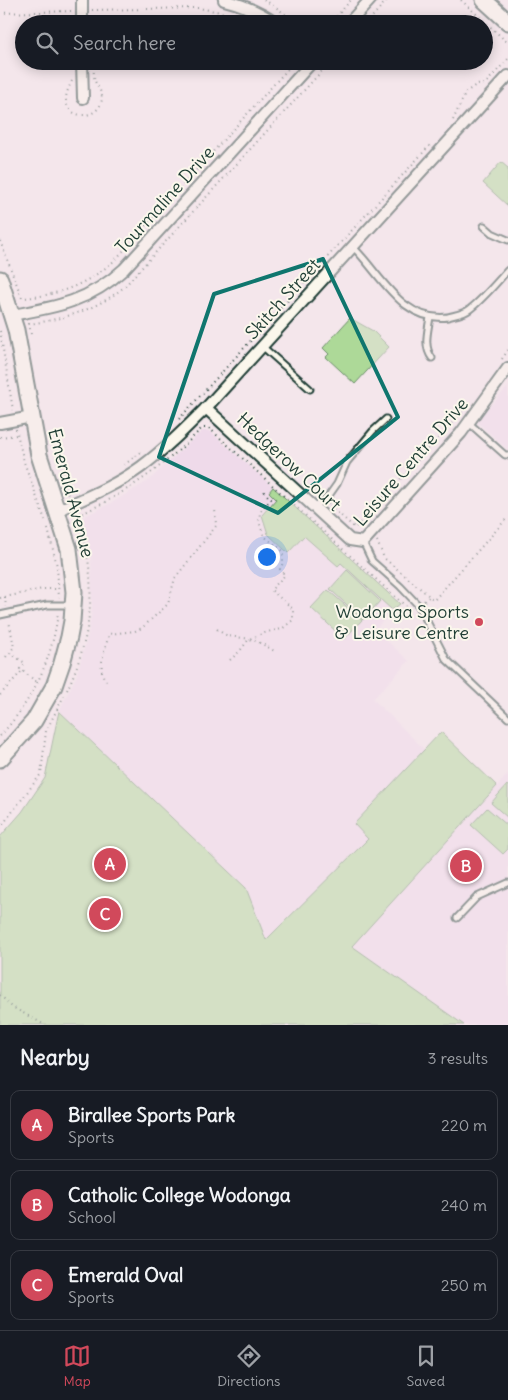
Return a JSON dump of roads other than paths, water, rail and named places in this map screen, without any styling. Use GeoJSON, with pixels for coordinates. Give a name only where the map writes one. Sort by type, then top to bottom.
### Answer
{"type":"FeatureCollection","features":[{"type":"Feature","properties":{"kind":"street"},"geometry":{"type":"LineString","coordinates":[[224,0],[245,6],[264,15]]}},
{"type":"Feature","properties":{"kind":"street"},"geometry":{"type":"LineString","coordinates":[[356,15],[370,0]]}},
{"type":"Feature","properties":{"kind":"street"},"geometry":{"type":"LineString","coordinates":[[484,0],[508,22]]}},
{"type":"Feature","properties":{"kind":"street"},"geometry":{"type":"LineString","coordinates":[[82,70],[83,98]]}},
{"type":"Feature","properties":{"kind":"street","name":"Tourmaline Drive"},"geometry":{"type":"LineString","coordinates":[[12,315],[70,302],[109,284],[305,70]]}},
{"type":"Feature","properties":{"kind":"street","name":"Skitch Street"},"geometry":{"type":"LineString","coordinates":[[56,511],[69,500],[96,494],[139,468],[164,449],[206,408],[508,76]]}},
{"type":"Feature","properties":{"kind":"street","name":"Emerald Avenue"},"geometry":{"type":"LineString","coordinates":[[0,279],[12,315],[39,456],[69,548],[72,575],[66,605],[72,621],[66,650],[54,686],[34,721],[0,760]]}},
{"type":"Feature","properties":{"kind":"street","name":"Leisure Centre Drive"},"geometry":{"type":"LineString","coordinates":[[350,540],[363,542],[469,423],[503,366]]}},
{"type":"Feature","properties":{"kind":"street","name":"Hedgerow Court"},"geometry":{"type":"LineString","coordinates":[[206,408],[350,540]]}},
{"type":"Feature","properties":{"kind":"street"},"geometry":{"type":"LineString","coordinates":[[0,424],[32,417]]}},
{"type":"Feature","properties":{"kind":"lane"},"geometry":{"type":"LineString","coordinates":[[484,226],[492,233],[508,240]]}},
{"type":"Feature","properties":{"kind":"lane"},"geometry":{"type":"LineString","coordinates":[[353,246],[368,261],[398,299],[408,307],[430,317],[457,315],[469,310],[508,270]]}},
{"type":"Feature","properties":{"kind":"lane"},"geometry":{"type":"LineString","coordinates":[[430,317],[426,344],[427,351],[432,358]]}},
{"type":"Feature","properties":{"kind":"lane"},"geometry":{"type":"LineString","coordinates":[[262,346],[310,389]]}},
{"type":"Feature","properties":{"kind":"lane"},"geometry":{"type":"LineString","coordinates":[[314,506],[324,501],[337,484],[347,462],[372,431],[386,419]]}},
{"type":"Feature","properties":{"kind":"lane"},"geometry":{"type":"LineString","coordinates":[[469,423],[505,455],[508,455]]}},
{"type":"Feature","properties":{"kind":"lane"},"geometry":{"type":"LineString","coordinates":[[363,542],[372,561],[419,606],[446,659],[508,718]]}},
{"type":"Feature","properties":{"kind":"lane"},"geometry":{"type":"LineString","coordinates":[[0,615],[47,605],[66,605]]}},
{"type":"Feature","properties":{"kind":"lane"},"geometry":{"type":"LineString","coordinates":[[457,918],[477,897],[508,883]]}},
{"type":"Feature","properties":{"kind":"place","name":"Wodonga Sports & Leisure Centre"},"geometry":{"type":"Point","coordinates":[479,622]}},
{"type":"Feature","properties":{"kind":"place","name":"Birallee Sports Park"},"geometry":{"type":"Point","coordinates":[110,864]}},
{"type":"Feature","properties":{"kind":"place","name":"Catholic College Wodonga"},"geometry":{"type":"Point","coordinates":[466,866]}},
{"type":"Feature","properties":{"kind":"place","name":"Emerald Oval"},"geometry":{"type":"Point","coordinates":[105,914]}}]}
